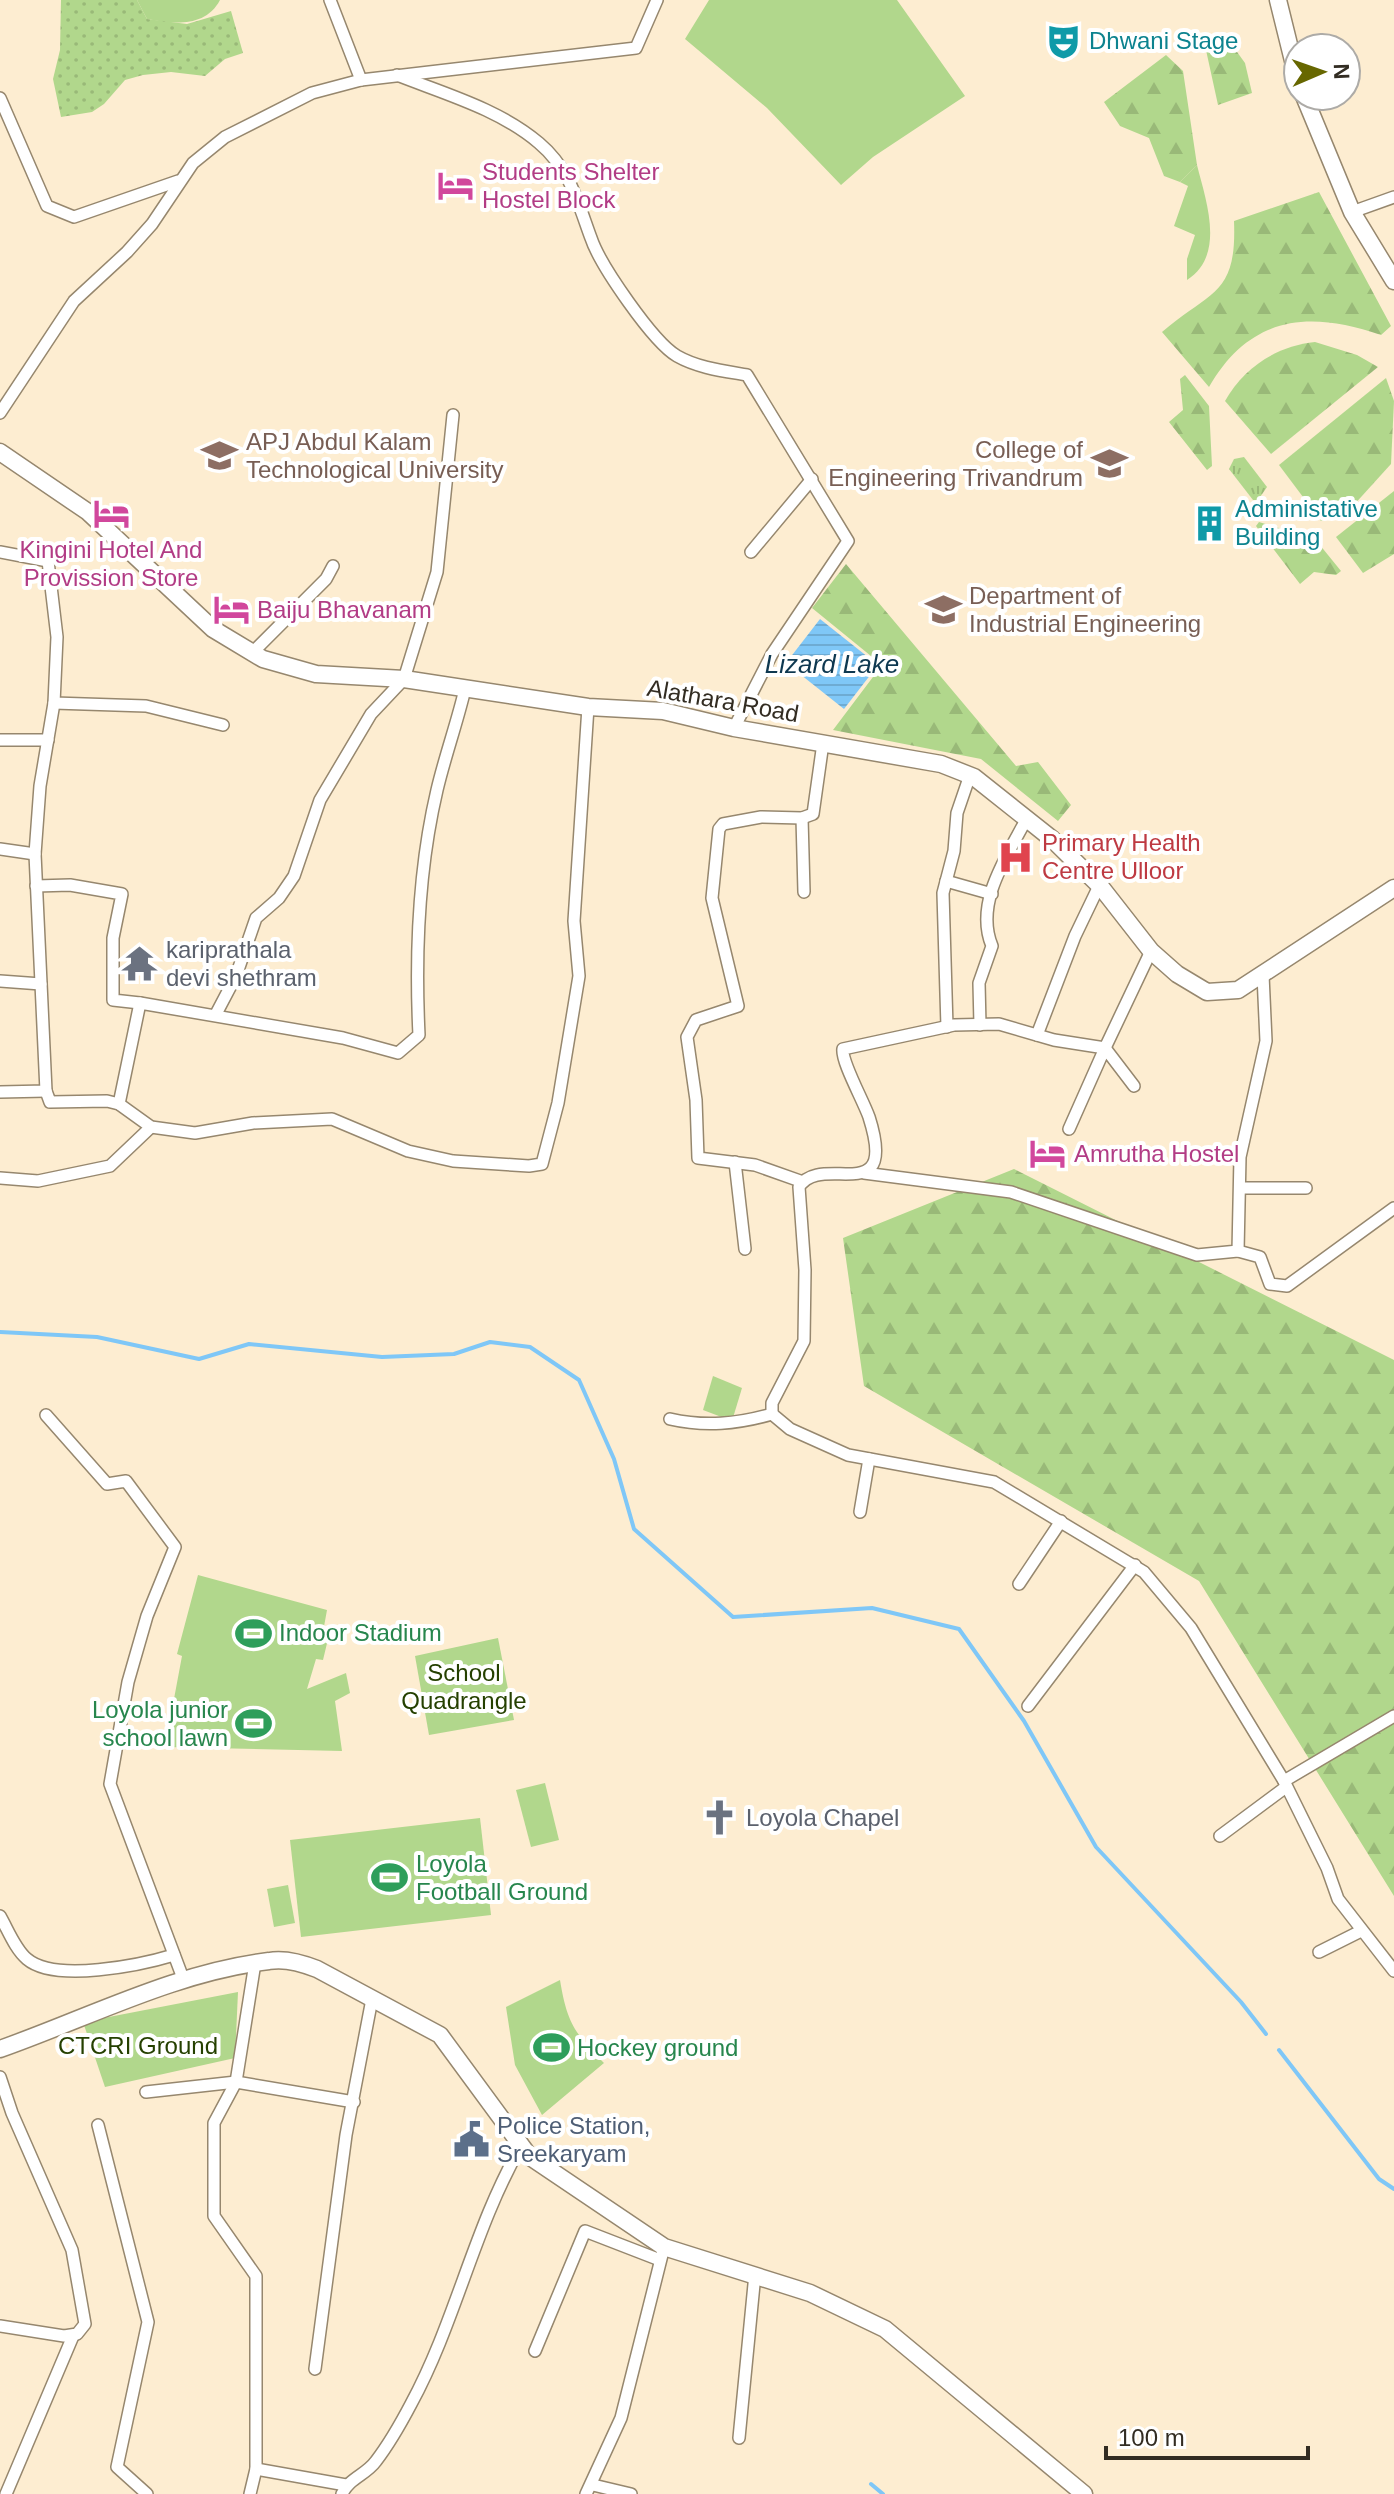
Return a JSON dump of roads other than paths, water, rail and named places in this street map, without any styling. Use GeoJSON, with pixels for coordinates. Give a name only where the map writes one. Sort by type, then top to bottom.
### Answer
{"type":"FeatureCollection","features":[{"type":"Feature","properties":{"kind":"street"},"geometry":{"type":"LineString","coordinates":[[330,0],[361,80]]}},
{"type":"Feature","properties":{"kind":"street"},"geometry":{"type":"LineString","coordinates":[[0,413],[74,301],[152,224],[193,163],[225,137],[312,93],[361,80],[636,48],[657,0]]}},
{"type":"Feature","properties":{"kind":"street"},"geometry":{"type":"LineString","coordinates":[[1278,0],[1286,32]]}},
{"type":"Feature","properties":{"kind":"street"},"geometry":{"type":"LineString","coordinates":[[397,75],[496,114],[541,144],[571,182],[591,240],[620,291],[675,355],[702,366],[747,375],[848,541],[772,654],[734,728]]}},
{"type":"Feature","properties":{"kind":"street"},"geometry":{"type":"LineString","coordinates":[[0,98],[47,206],[74,217],[179,181]]}},
{"type":"Feature","properties":{"kind":"street"},"geometry":{"type":"LineString","coordinates":[[1311,112],[1352,212],[1394,281]]}},
{"type":"Feature","properties":{"kind":"street"},"geometry":{"type":"LineString","coordinates":[[1352,212],[1394,197]]}},
{"type":"Feature","properties":{"kind":"street"},"geometry":{"type":"LineString","coordinates":[[216,1014],[236,976],[256,918],[279,898],[294,876],[320,800],[371,714],[404,679],[437,572],[453,415]]}},
{"type":"Feature","properties":{"kind":"street","name":"Alathara Road"},"geometry":{"type":"LineString","coordinates":[[0,452],[88,512],[213,629],[263,659],[316,674],[404,679],[588,707],[663,711],[734,728],[941,764],[970,775],[1027,818],[1099,886],[1151,951],[1177,974],[1212,993],[1238,990],[1394,888]]}},
{"type":"Feature","properties":{"kind":"street"},"geometry":{"type":"LineString","coordinates":[[751,552],[812,479]]}},
{"type":"Feature","properties":{"kind":"street"},"geometry":{"type":"LineString","coordinates":[[0,552],[48,561],[57,637],[54,703],[35,854],[46,1091],[50,1102],[119,1104],[151,1127],[195,1133],[253,1123],[332,1119],[408,1151],[453,1161],[529,1166],[542,1164],[558,1103],[579,976],[574,921],[588,707]]}},
{"type":"Feature","properties":{"kind":"street"},"geometry":{"type":"LineString","coordinates":[[253,652],[326,579],[333,566]]}},
{"type":"Feature","properties":{"kind":"street"},"geometry":{"type":"LineString","coordinates":[[36,886],[70,885],[122,894],[113,938],[113,1000],[216,1014],[343,1038],[398,1053],[419,1035],[415,959],[419,911],[437,791],[465,689]]}},
{"type":"Feature","properties":{"kind":"street"},"geometry":{"type":"LineString","coordinates":[[54,703],[146,706],[223,725]]}},
{"type":"Feature","properties":{"kind":"street"},"geometry":{"type":"LineString","coordinates":[[0,740],[48,740]]}},
{"type":"Feature","properties":{"kind":"street"},"geometry":{"type":"LineString","coordinates":[[823,743],[817,803],[813,814],[802,818],[761,817],[731,822],[723,824],[718,834],[712,898],[738,1006],[696,1020],[687,1037],[696,1100],[695,1151],[698,1158],[735,1162],[803,1182],[821,1175],[864,1173],[1011,1192],[1197,1255],[1238,1251],[1260,1257],[1270,1284],[1287,1286],[1394,1208]]}},
{"type":"Feature","properties":{"kind":"street"},"geometry":{"type":"LineString","coordinates":[[947,1027],[943,893],[954,851],[957,813],[970,775]]}},
{"type":"Feature","properties":{"kind":"street"},"geometry":{"type":"LineString","coordinates":[[802,818],[804,892]]}},
{"type":"Feature","properties":{"kind":"street"},"geometry":{"type":"LineString","coordinates":[[980,1025],[979,983],[992,946],[985,930],[994,881],[1027,818]]}},
{"type":"Feature","properties":{"kind":"street"},"geometry":{"type":"LineString","coordinates":[[0,849],[35,854]]}},
{"type":"Feature","properties":{"kind":"street"},"geometry":{"type":"LineString","coordinates":[[946,881],[992,894]]}},
{"type":"Feature","properties":{"kind":"street"},"geometry":{"type":"LineString","coordinates":[[1037,1035],[1075,936],[1099,886]]}},
{"type":"Feature","properties":{"kind":"street"},"geometry":{"type":"LineString","coordinates":[[1069,1129],[1151,951]]}},
{"type":"Feature","properties":{"kind":"street"},"geometry":{"type":"LineString","coordinates":[[1238,1251],[1240,1157],[1266,1041],[1263,975]]}},
{"type":"Feature","properties":{"kind":"street"},"geometry":{"type":"LineString","coordinates":[[0,981],[41,984]]}},
{"type":"Feature","properties":{"kind":"street"},"geometry":{"type":"LineString","coordinates":[[119,1104],[140,1003]]}},
{"type":"Feature","properties":{"kind":"street"},"geometry":{"type":"LineString","coordinates":[[864,1173],[872,1165],[876,1149],[856,1081],[844,1066],[843,1049],[947,1027],[999,1024],[1105,1048],[1134,1086]]}},
{"type":"Feature","properties":{"kind":"street"},"geometry":{"type":"LineString","coordinates":[[0,1092],[46,1091]]}},
{"type":"Feature","properties":{"kind":"street"},"geometry":{"type":"LineString","coordinates":[[0,1178],[38,1181],[110,1166],[151,1127]]}},
{"type":"Feature","properties":{"kind":"street"},"geometry":{"type":"LineString","coordinates":[[735,1162],[745,1249]]}},
{"type":"Feature","properties":{"kind":"street"},"geometry":{"type":"LineString","coordinates":[[772,1414],[772,1403],[804,1341],[805,1270],[798,1195],[803,1182]]}},
{"type":"Feature","properties":{"kind":"street"},"geometry":{"type":"LineString","coordinates":[[1240,1188],[1306,1188]]}},
{"type":"Feature","properties":{"kind":"street"},"geometry":{"type":"LineString","coordinates":[[670,1419],[699,1425],[747,1421],[772,1414]]}},
{"type":"Feature","properties":{"kind":"street"},"geometry":{"type":"LineString","coordinates":[[772,1414],[790,1429],[848,1455],[994,1482],[1135,1565],[1163,1590],[1191,1628],[1285,1784],[1327,1868],[1338,1899],[1394,1971]]}},
{"type":"Feature","properties":{"kind":"street"},"geometry":{"type":"LineString","coordinates":[[46,1415],[107,1484],[126,1481],[175,1547],[147,1616],[128,1682],[110,1784],[184,1981]]}},
{"type":"Feature","properties":{"kind":"street"},"geometry":{"type":"LineString","coordinates":[[860,1512],[869,1459]]}},
{"type":"Feature","properties":{"kind":"street"},"geometry":{"type":"LineString","coordinates":[[1019,1584],[1061,1521]]}},
{"type":"Feature","properties":{"kind":"street"},"geometry":{"type":"LineString","coordinates":[[1028,1706],[1135,1565]]}},
{"type":"Feature","properties":{"kind":"street"},"geometry":{"type":"LineString","coordinates":[[1220,1836],[1285,1784],[1394,1716]]}},
{"type":"Feature","properties":{"kind":"street"},"geometry":{"type":"LineString","coordinates":[[0,1916],[24,1957],[49,1970],[144,1964],[174,1955]]}},
{"type":"Feature","properties":{"kind":"street"},"geometry":{"type":"LineString","coordinates":[[1319,1952],[1361,1931]]}},
{"type":"Feature","properties":{"kind":"street"},"geometry":{"type":"LineString","coordinates":[[0,2049],[184,1981],[271,1960],[301,1963],[440,2035],[529,2156],[662,2254]]}},
{"type":"Feature","properties":{"kind":"street"},"geometry":{"type":"LineString","coordinates":[[250,2494],[256,2469],[256,2276],[214,2216],[214,2123],[236,2082],[255,1963]]}},
{"type":"Feature","properties":{"kind":"street"},"geometry":{"type":"LineString","coordinates":[[315,2369],[346,2135],[372,1999]]}},
{"type":"Feature","properties":{"kind":"street"},"geometry":{"type":"LineString","coordinates":[[0,2077],[12,2113],[72,2250],[85,2324],[81,2332],[73,2336],[0,2326]]}},
{"type":"Feature","properties":{"kind":"street"},"geometry":{"type":"LineString","coordinates":[[146,2092],[236,2082],[354,2102]]}},
{"type":"Feature","properties":{"kind":"street"},"geometry":{"type":"LineString","coordinates":[[98,2125],[148,2322],[117,2467],[147,2494]]}},
{"type":"Feature","properties":{"kind":"street"},"geometry":{"type":"LineString","coordinates":[[256,2469],[344,2489],[375,2464],[411,2404],[449,2325],[494,2196],[521,2146]]}},
{"type":"Feature","properties":{"kind":"street"},"geometry":{"type":"LineString","coordinates":[[535,2351],[585,2231],[662,2254],[755,2274],[810,2293],[885,2329],[1084,2494]]}},
{"type":"Feature","properties":{"kind":"street"},"geometry":{"type":"LineString","coordinates":[[631,2494],[590,2490],[621,2418],[662,2254]]}},
{"type":"Feature","properties":{"kind":"street"},"geometry":{"type":"LineString","coordinates":[[739,2438],[755,2274]]}},
{"type":"Feature","properties":{"kind":"street"},"geometry":{"type":"LineString","coordinates":[[6,2494],[73,2336]]}},
{"type":"Feature","properties":{"kind":"water","name":"Lizard Lake"},"geometry":{"type":"Polygon","coordinates":[[[820,619],[878,665],[844,709],[786,663],[820,619]]]}},
{"type":"Feature","properties":{"kind":"waterway"},"geometry":{"type":"LineString","coordinates":[[0,1332],[97,1337],[199,1359],[249,1344],[382,1357],[454,1354],[490,1342],[530,1347],[579,1380],[614,1459],[634,1529],[733,1617],[872,1608],[959,1629],[1024,1721],[1096,1847],[1241,2002],[1266,2034]]}},
{"type":"Feature","properties":{"kind":"waterway"},"geometry":{"type":"LineString","coordinates":[[1279,2050],[1379,2179],[1394,2189]]}},
{"type":"Feature","properties":{"kind":"waterway"},"geometry":{"type":"LineString","coordinates":[[871,2484],[883,2494]]}},
{"type":"Feature","properties":{"kind":"place","name":"Dhwani Stage"},"geometry":{"type":"Point","coordinates":[1063,41]}},
{"type":"Feature","properties":{"kind":"place","name":"Students Shelter Hostel Block"},"geometry":{"type":"Point","coordinates":[456,186]}},
{"type":"Feature","properties":{"kind":"place","name":"APJ Abdul Kalam Technological University"},"geometry":{"type":"Point","coordinates":[220,456]}},
{"type":"Feature","properties":{"kind":"place","name":"College of Engineering Trivandrum"},"geometry":{"type":"Point","coordinates":[1109,464]}},
{"type":"Feature","properties":{"kind":"place","name":"Kingini Hotel And Provission Store"},"geometry":{"type":"Point","coordinates":[111,513]}},
{"type":"Feature","properties":{"kind":"place","name":"Administative Building"},"geometry":{"type":"Point","coordinates":[1209,523]}},
{"type":"Feature","properties":{"kind":"place","name":"Baiju Bhavanam"},"geometry":{"type":"Point","coordinates":[231,610]}},
{"type":"Feature","properties":{"kind":"place","name":"Department of Industrial Engineering"},"geometry":{"type":"Point","coordinates":[943,610]}},
{"type":"Feature","properties":{"kind":"place","name":"Primary Health Centre Ulloor"},"geometry":{"type":"Point","coordinates":[1016,857]}},
{"type":"Feature","properties":{"kind":"place","name":"kariprathala devi shethram"},"geometry":{"type":"Point","coordinates":[140,964]}},
{"type":"Feature","properties":{"kind":"place","name":"Amrutha Hostel"},"geometry":{"type":"Point","coordinates":[1048,1154]}},
{"type":"Feature","properties":{"kind":"place","name":"Indoor Stadium"},"geometry":{"type":"Point","coordinates":[253,1633]}},
{"type":"Feature","properties":{"kind":"place","name":"Loyola junior school lawn"},"geometry":{"type":"Point","coordinates":[254,1724]}},
{"type":"Feature","properties":{"kind":"place","name":"Loyola Chapel"},"geometry":{"type":"Point","coordinates":[720,1818]}},
{"type":"Feature","properties":{"kind":"place","name":"Loyola Football Ground"},"geometry":{"type":"Point","coordinates":[390,1878]}},
{"type":"Feature","properties":{"kind":"place","name":"Hockey ground"},"geometry":{"type":"Point","coordinates":[551,2048]}},
{"type":"Feature","properties":{"kind":"place","name":"Police Station, Sreekaryam"},"geometry":{"type":"Point","coordinates":[471,2140]}},
{"type":"Feature","properties":{"kind":"park label","name":"School Quadrangle"},"geometry":{"type":"Point","coordinates":[464,1687]}},
{"type":"Feature","properties":{"kind":"park label","name":"CTCRI Ground"},"geometry":{"type":"Point","coordinates":[138,2046]}}]}
